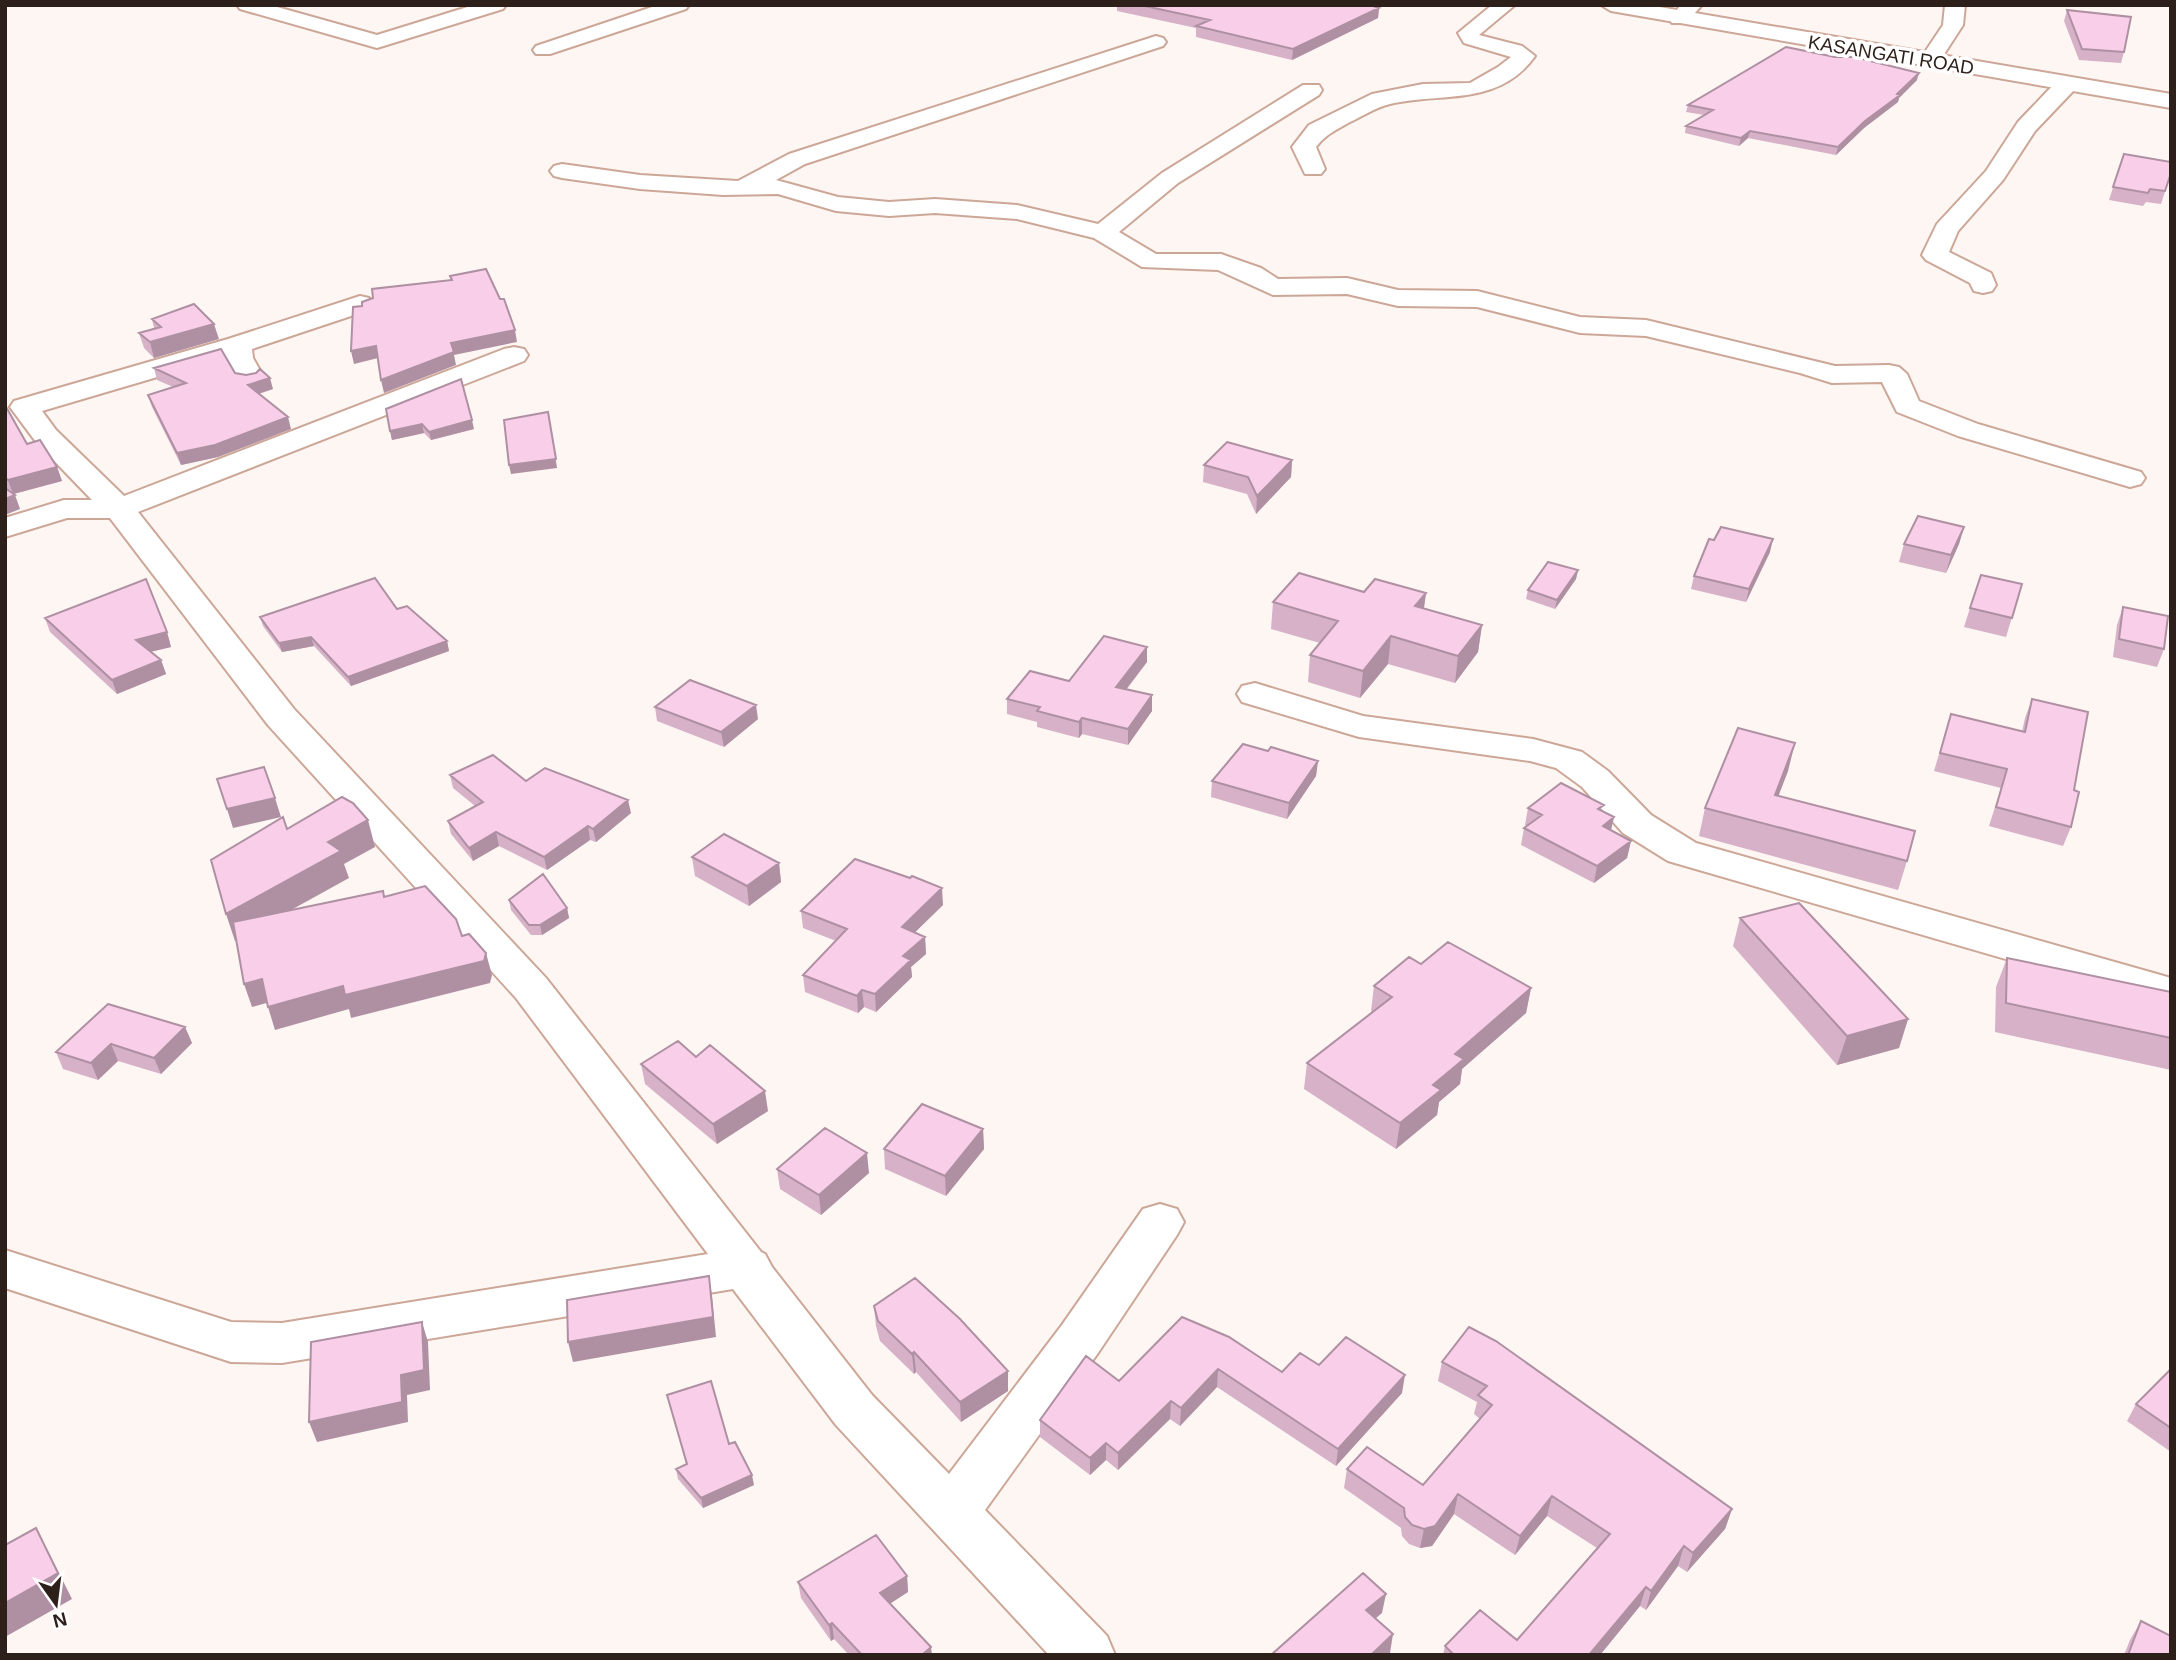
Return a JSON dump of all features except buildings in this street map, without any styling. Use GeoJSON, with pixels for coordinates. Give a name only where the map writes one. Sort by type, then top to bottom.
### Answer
{"type":"FeatureCollection","features":[{"type":"Feature","properties":{"kind":"street"},"geometry":{"type":"LineString","coordinates":[[247,5],[377,42],[496,5]]}},
{"type":"Feature","properties":{"kind":"street"},"geometry":{"type":"LineString","coordinates":[[543,50],[679,5]]}},
{"type":"Feature","properties":{"kind":"street"},"geometry":{"type":"LineString","coordinates":[[1313,169],[1304,147],[1317,130],[1380,99],[1423,91],[1475,89],[1506,72],[1524,56],[1515,50],[1471,39],[1468,33],[1505,5]]}},
{"type":"Feature","properties":{"kind":"street","name":"KASANGATI ROAD"},"geometry":{"type":"LineString","coordinates":[[1611,5],[1686,12],[1930,61],[2171,101]]}},
{"type":"Feature","properties":{"kind":"street"},"geometry":{"type":"LineString","coordinates":[[1930,61],[1953,25],[1955,5]]}},
{"type":"Feature","properties":{"kind":"street"},"geometry":{"type":"LineString","coordinates":[[742,188],[797,159],[1156,42]]}},
{"type":"Feature","properties":{"kind":"street"},"geometry":{"type":"LineString","coordinates":[[1983,285],[1982,279],[1935,255],[1946,229],[1995,175],[2026,127],[2067,84]]}},
{"type":"Feature","properties":{"kind":"street"},"geometry":{"type":"LineString","coordinates":[[1103,233],[1170,178],[1311,90]]}},
{"type":"Feature","properties":{"kind":"street"},"geometry":{"type":"LineString","coordinates":[[562,171],[640,182],[742,188],[779,187],[836,204],[889,209],[935,206],[1017,212],[1103,233],[1151,262],[1221,262],[1252,274],[1273,287],[1347,286],[1398,298],[1477,299],[1580,325],[1646,328],[1747,355],[1807,366],[1832,375],[1889,373],[1897,380],[1907,406],[1968,430],[2130,478]]}},
{"type":"Feature","properties":{"kind":"street"},"geometry":{"type":"LineString","coordinates":[[360,304],[244,361],[24,407],[46,436],[119,509],[281,717],[531,988],[748,1267],[855,1410],[1087,1655]]}},
{"type":"Feature","properties":{"kind":"street"},"geometry":{"type":"LineString","coordinates":[[5,528],[64,509],[119,509],[514,355]]}},
{"type":"Feature","properties":{"kind":"street"},"geometry":{"type":"LineString","coordinates":[[1255,694],[1359,726],[1534,750],[1570,760],[1595,779],[1637,824],[1682,852],[2171,993]]}},
{"type":"Feature","properties":{"kind":"street"},"geometry":{"type":"LineString","coordinates":[[952,1512],[1080,1339],[1160,1222]]}},
{"type":"Feature","properties":{"kind":"street"},"geometry":{"type":"LineString","coordinates":[[5,1269],[231,1342],[282,1343],[748,1267]]}}]}
